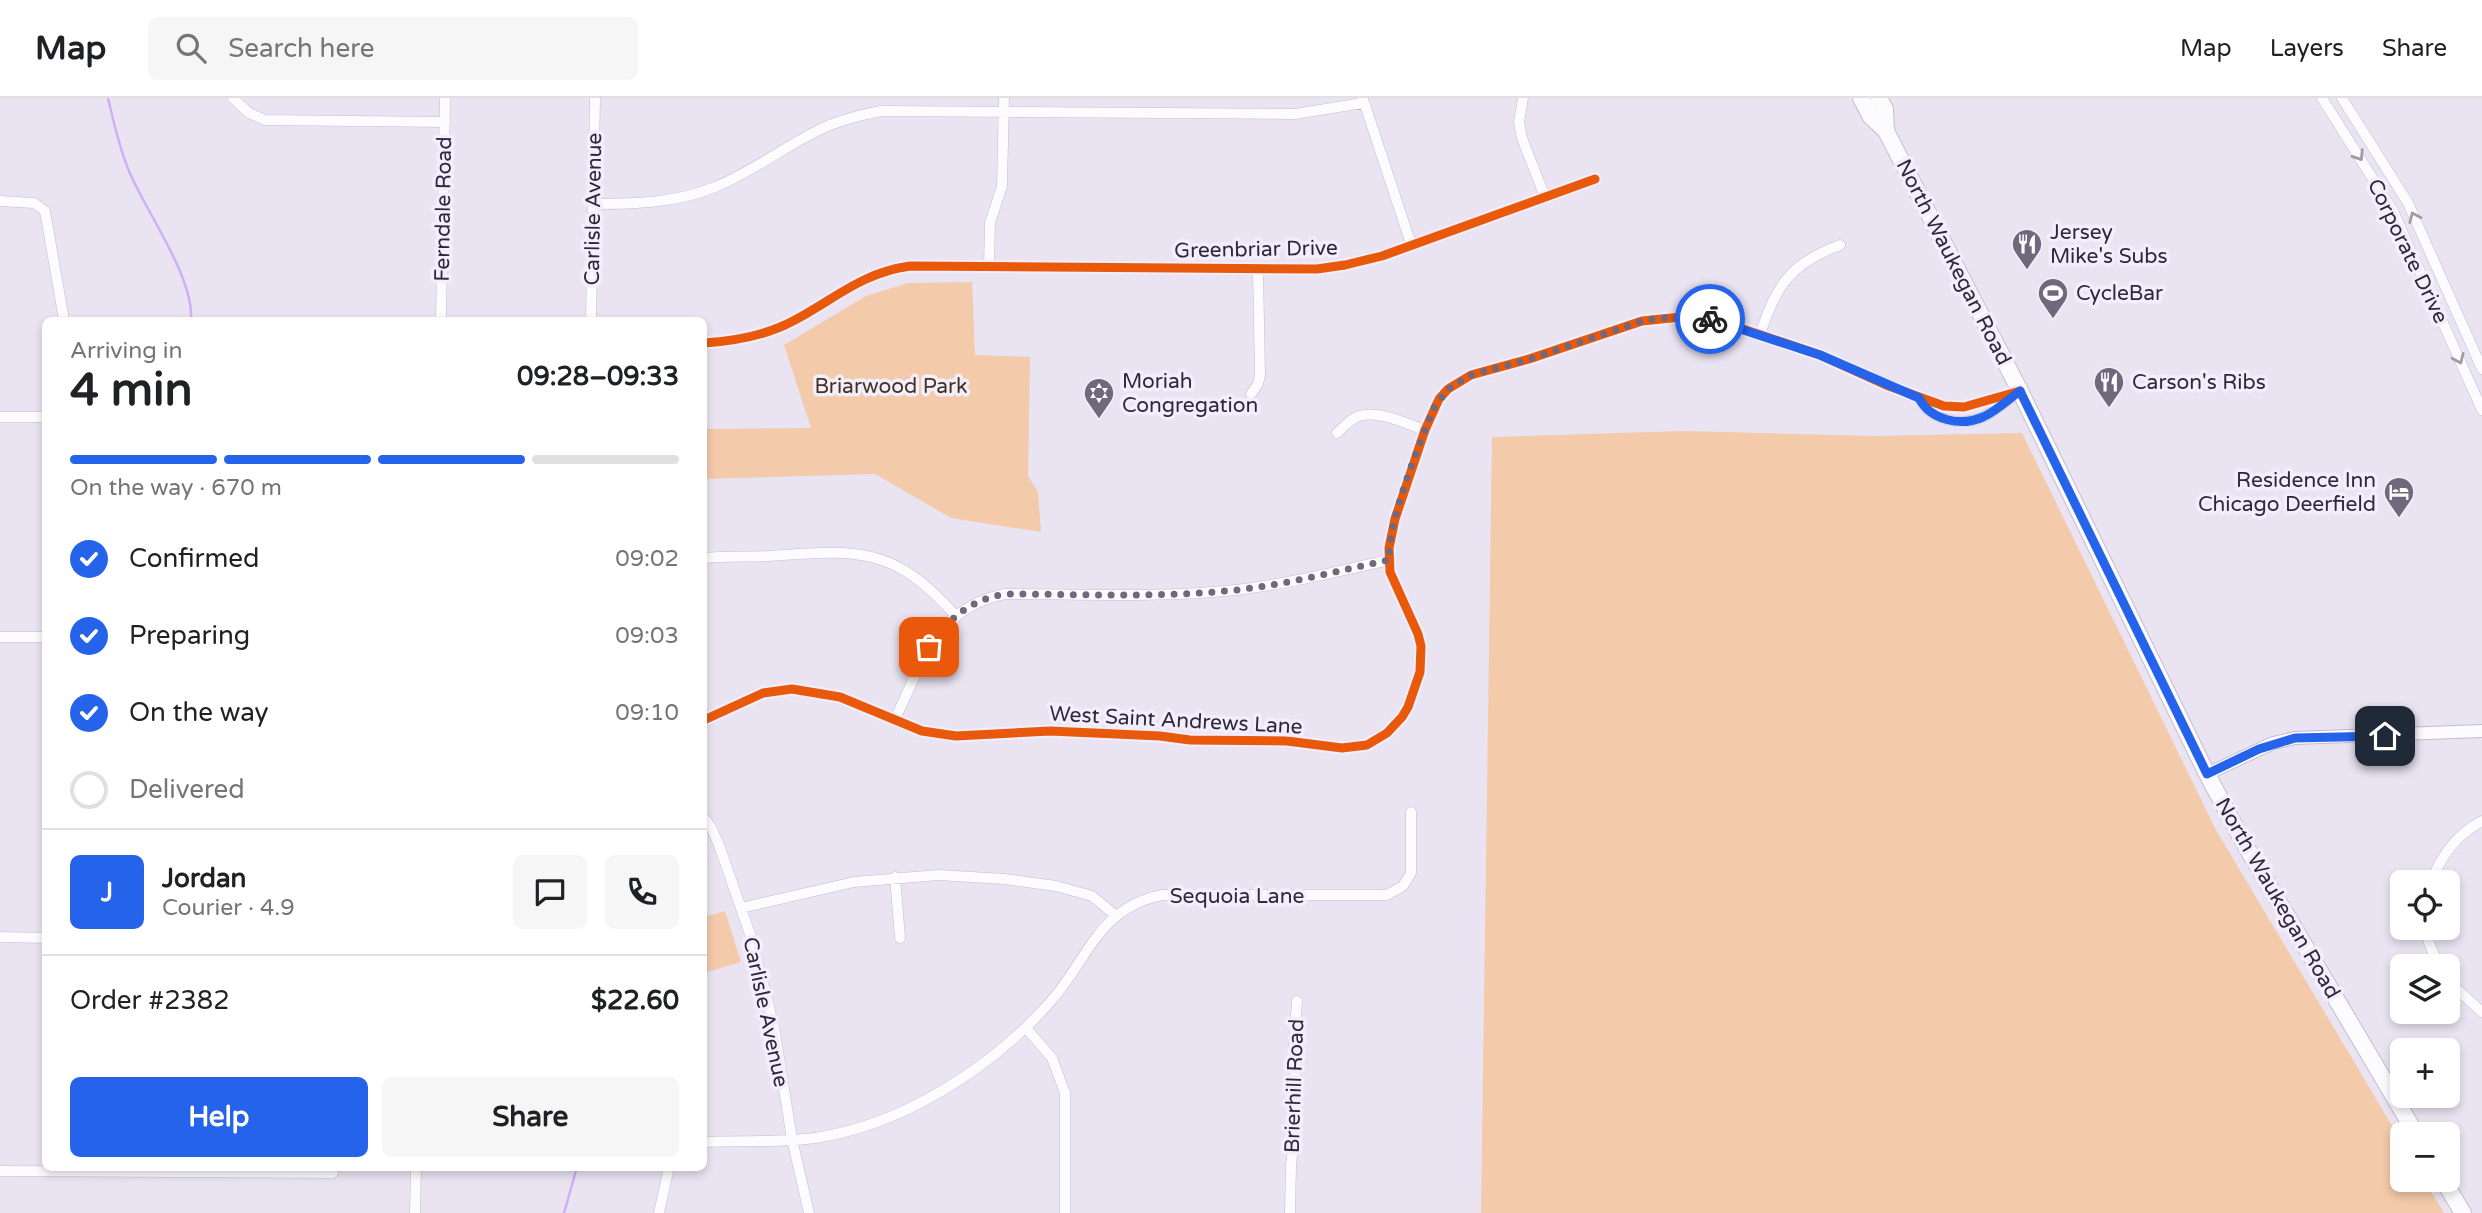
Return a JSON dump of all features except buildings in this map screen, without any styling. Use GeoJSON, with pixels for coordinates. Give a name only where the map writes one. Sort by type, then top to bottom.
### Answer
{"type":"FeatureCollection","features":[{"type":"Feature","properties":{"kind":"main road","name":"North Waukegan Road"},"geometry":{"type":"LineString","coordinates":[[1861,98],[1871,117],[1886,131],[2020,391],[2207,774],[2245,845],[2409,1122]]}},
{"type":"Feature","properties":{"kind":"main road","name":"North Waukegan Road"},"geometry":{"type":"LineString","coordinates":[[1879,98],[1885,110],[1886,131]]}},
{"type":"Feature","properties":{"kind":"main road"},"geometry":{"type":"LineString","coordinates":[[2450,1192],[2463,1213]]}},
{"type":"Feature","properties":{"kind":"street"},"geometry":{"type":"LineString","coordinates":[[233,98],[249,113],[265,120],[445,122]]}},
{"type":"Feature","properties":{"kind":"street","name":"Ferndale Road"},"geometry":{"type":"LineString","coordinates":[[442,317],[445,98]]}},
{"type":"Feature","properties":{"kind":"street","name":"Carlisle Avenue"},"geometry":{"type":"LineString","coordinates":[[591,317],[595,98]]}},
{"type":"Feature","properties":{"kind":"street"},"geometry":{"type":"LineString","coordinates":[[989,267],[990,223],[1002,186],[1004,98]]}},
{"type":"Feature","properties":{"kind":"street"},"geometry":{"type":"LineString","coordinates":[[1523,98],[1519,122],[1522,138],[1545,197]]}},
{"type":"Feature","properties":{"kind":"street","name":"Corporate Drive"},"geometry":{"type":"LineString","coordinates":[[2322,98],[2393,211],[2482,410]]}},
{"type":"Feature","properties":{"kind":"street","name":"Corporate Drive"},"geometry":{"type":"LineString","coordinates":[[2342,98],[2408,203],[2482,369]]}},
{"type":"Feature","properties":{"kind":"street"},"geometry":{"type":"LineString","coordinates":[[593,204],[651,203],[712,188],[818,130],[840,121],[881,111],[1295,114],[1363,101],[1411,244]]}},
{"type":"Feature","properties":{"kind":"street","name":"Greenbriar Drive"},"geometry":{"type":"LineString","coordinates":[[707,343],[732,341],[765,333],[793,321],[864,278],[890,269],[910,266],[1317,269],[1382,256],[1595,179]]}},
{"type":"Feature","properties":{"kind":"street"},"geometry":{"type":"LineString","coordinates":[[0,201],[29,202],[45,211],[63,317]]}},
{"type":"Feature","properties":{"kind":"street"},"geometry":{"type":"LineString","coordinates":[[1760,334],[1776,292],[1795,268],[1818,253],[1840,245]]}},
{"type":"Feature","properties":{"kind":"street"},"geometry":{"type":"LineString","coordinates":[[1251,394],[1258,384],[1259,375],[1258,270]]}},
{"type":"Feature","properties":{"kind":"street"},"geometry":{"type":"LineString","coordinates":[[895,719],[929,647],[955,615],[977,601],[1005,594],[1158,595],[1235,590],[1285,583],[1389,560],[1393,527],[1425,430],[1439,399],[1448,389],[1471,375],[1530,359],[1642,321],[1659,318],[1705,318],[1760,334],[1820,355],[1919,398],[1925,410],[1938,418],[1971,420],[1983,417],[2020,391]]}},
{"type":"Feature","properties":{"kind":"street"},"geometry":{"type":"LineString","coordinates":[[1337,433],[1361,415],[1387,417],[1425,430]]}},
{"type":"Feature","properties":{"kind":"street"},"geometry":{"type":"LineString","coordinates":[[0,417],[42,417]]}},
{"type":"Feature","properties":{"kind":"street"},"geometry":{"type":"LineString","coordinates":[[707,558],[856,553],[890,562],[914,576],[934,591],[955,615]]}},
{"type":"Feature","properties":{"kind":"street","name":"West Saint Andrews Lane"},"geometry":{"type":"LineString","coordinates":[[707,719],[763,693],[792,689],[839,697],[922,731],[947,735],[1097,732],[1190,740],[1287,741],[1342,748],[1367,745],[1396,725],[1408,706],[1420,672],[1422,646],[1390,572],[1389,560]]}},
{"type":"Feature","properties":{"kind":"street"},"geometry":{"type":"LineString","coordinates":[[0,637],[42,637]]}},
{"type":"Feature","properties":{"kind":"street"},"geometry":{"type":"LineString","coordinates":[[2207,774],[2264,747],[2295,738],[2482,731]]}},
{"type":"Feature","properties":{"kind":"street","name":"Sequoia Lane"},"geometry":{"type":"LineString","coordinates":[[707,1142],[792,1139],[833,1134],[878,1121],[954,1083],[989,1059],[1026,1027],[1059,991],[1105,924],[1132,904],[1162,895],[1381,897],[1398,890],[1411,873],[1411,812]]}},
{"type":"Feature","properties":{"kind":"street","name":"Carlisle Avenue"},"geometry":{"type":"LineString","coordinates":[[707,821],[719,845],[752,940],[774,1027],[792,1139],[808,1213]]}},
{"type":"Feature","properties":{"kind":"street"},"geometry":{"type":"LineString","coordinates":[[2438,870],[2451,846],[2482,821]]}},
{"type":"Feature","properties":{"kind":"street"},"geometry":{"type":"LineString","coordinates":[[741,908],[853,882],[895,877],[973,877],[1056,886],[1092,896],[1115,915]]}},
{"type":"Feature","properties":{"kind":"street"},"geometry":{"type":"LineString","coordinates":[[895,877],[900,938]]}},
{"type":"Feature","properties":{"kind":"street"},"geometry":{"type":"LineString","coordinates":[[0,937],[42,938]]}},
{"type":"Feature","properties":{"kind":"street"},"geometry":{"type":"LineString","coordinates":[[2460,992],[2482,1012]]}},
{"type":"Feature","properties":{"kind":"street","name":"Brierhill Road"},"geometry":{"type":"LineString","coordinates":[[1290,1213],[1298,1107],[1294,1046],[1297,1001]]}},
{"type":"Feature","properties":{"kind":"street"},"geometry":{"type":"LineString","coordinates":[[1026,1027],[1052,1058],[1065,1093],[1065,1213]]}},
{"type":"Feature","properties":{"kind":"street"},"geometry":{"type":"LineString","coordinates":[[0,1171],[42,1171]]}},
{"type":"Feature","properties":{"kind":"street"},"geometry":{"type":"LineString","coordinates":[[259,1171],[333,1173]]}},
{"type":"Feature","properties":{"kind":"street"},"geometry":{"type":"LineString","coordinates":[[415,1213],[416,1171]]}},
{"type":"Feature","properties":{"kind":"street"},"geometry":{"type":"LineString","coordinates":[[659,1213],[668,1171]]}},
{"type":"Feature","properties":{"kind":"green space","name":"Briarwood Park"},"geometry":{"type":"Polygon","coordinates":[[[972,282],[975,355],[1030,357],[1028,476],[1038,492],[1041,532],[951,518],[875,474],[707,479],[707,429],[811,428],[784,345],[866,296],[908,283],[972,282]]]}},
{"type":"Feature","properties":{"kind":"green space"},"geometry":{"type":"Polygon","coordinates":[[[1683,431],[1874,436],[2022,433],[2216,830],[2390,1122],[2390,1192],[2431,1192],[2444,1213],[1481,1213],[1492,437],[1683,431]]]}},
{"type":"Feature","properties":{"kind":"green space"},"geometry":{"type":"Polygon","coordinates":[[[725,911],[741,962],[707,972],[707,916],[725,911]]]}},
{"type":"Feature","properties":{"kind":"waterway"},"geometry":{"type":"LineString","coordinates":[[108,98],[129,171],[185,284],[191,317]]}},
{"type":"Feature","properties":{"kind":"waterway"},"geometry":{"type":"LineString","coordinates":[[564,1213],[576,1171]]}},
{"type":"Feature","properties":{"kind":"cycle path"},"geometry":{"type":"LineString","coordinates":[[707,343],[738,339],[772,330],[877,274],[910,266],[1317,269],[1345,265],[1382,256],[1595,179]]}},
{"type":"Feature","properties":{"kind":"cycle path"},"geometry":{"type":"LineString","coordinates":[[707,719],[763,693],[792,689],[840,697],[922,731],[956,736],[1050,731],[1190,740],[1287,741],[1342,748],[1367,745],[1387,733],[1402,717],[1420,672],[1421,646],[1418,634],[1390,572],[1389,548],[1395,519],[1425,430],[1439,399],[1448,389],[1471,375],[1529,359],[1642,321],[1681,317],[1716,320],[1820,355],[1886,385],[1944,406],[1964,407],[2020,391]]}},
{"type":"Feature","properties":{"kind":"way so far"},"geometry":{"type":"LineString","coordinates":[[929,647],[955,615],[989,597],[1005,594],[1158,595],[1235,590],[1285,583],[1389,560],[1395,519],[1433,409],[1439,399],[1457,382],[1471,375],[1530,359],[1642,321],[1681,317],[1710,319]]}},
{"type":"Feature","properties":{"kind":"place","name":"Jersey Mike's Subs"},"geometry":{"type":"Point","coordinates":[2027,271]}},
{"type":"Feature","properties":{"kind":"place","name":"CycleBar"},"geometry":{"type":"Point","coordinates":[2053,320]}},
{"type":"Feature","properties":{"kind":"place","name":"Carson's Ribs"},"geometry":{"type":"Point","coordinates":[2109,409]}},
{"type":"Feature","properties":{"kind":"place","name":"Moriah Congregation"},"geometry":{"type":"Point","coordinates":[1099,420]}},
{"type":"Feature","properties":{"kind":"place","name":"Residence Inn Chicago Deerfield"},"geometry":{"type":"Point","coordinates":[2399,519]}},
{"type":"Feature","properties":{"kind":"route"},"geometry":{"type":"LineString","coordinates":[[1710,319],[1820,355],[1919,398],[1925,410],[1938,418],[1971,420],[1983,417],[2020,391],[2207,774],[2273,743],[2295,738],[2329,735],[2385,736]]}}]}
